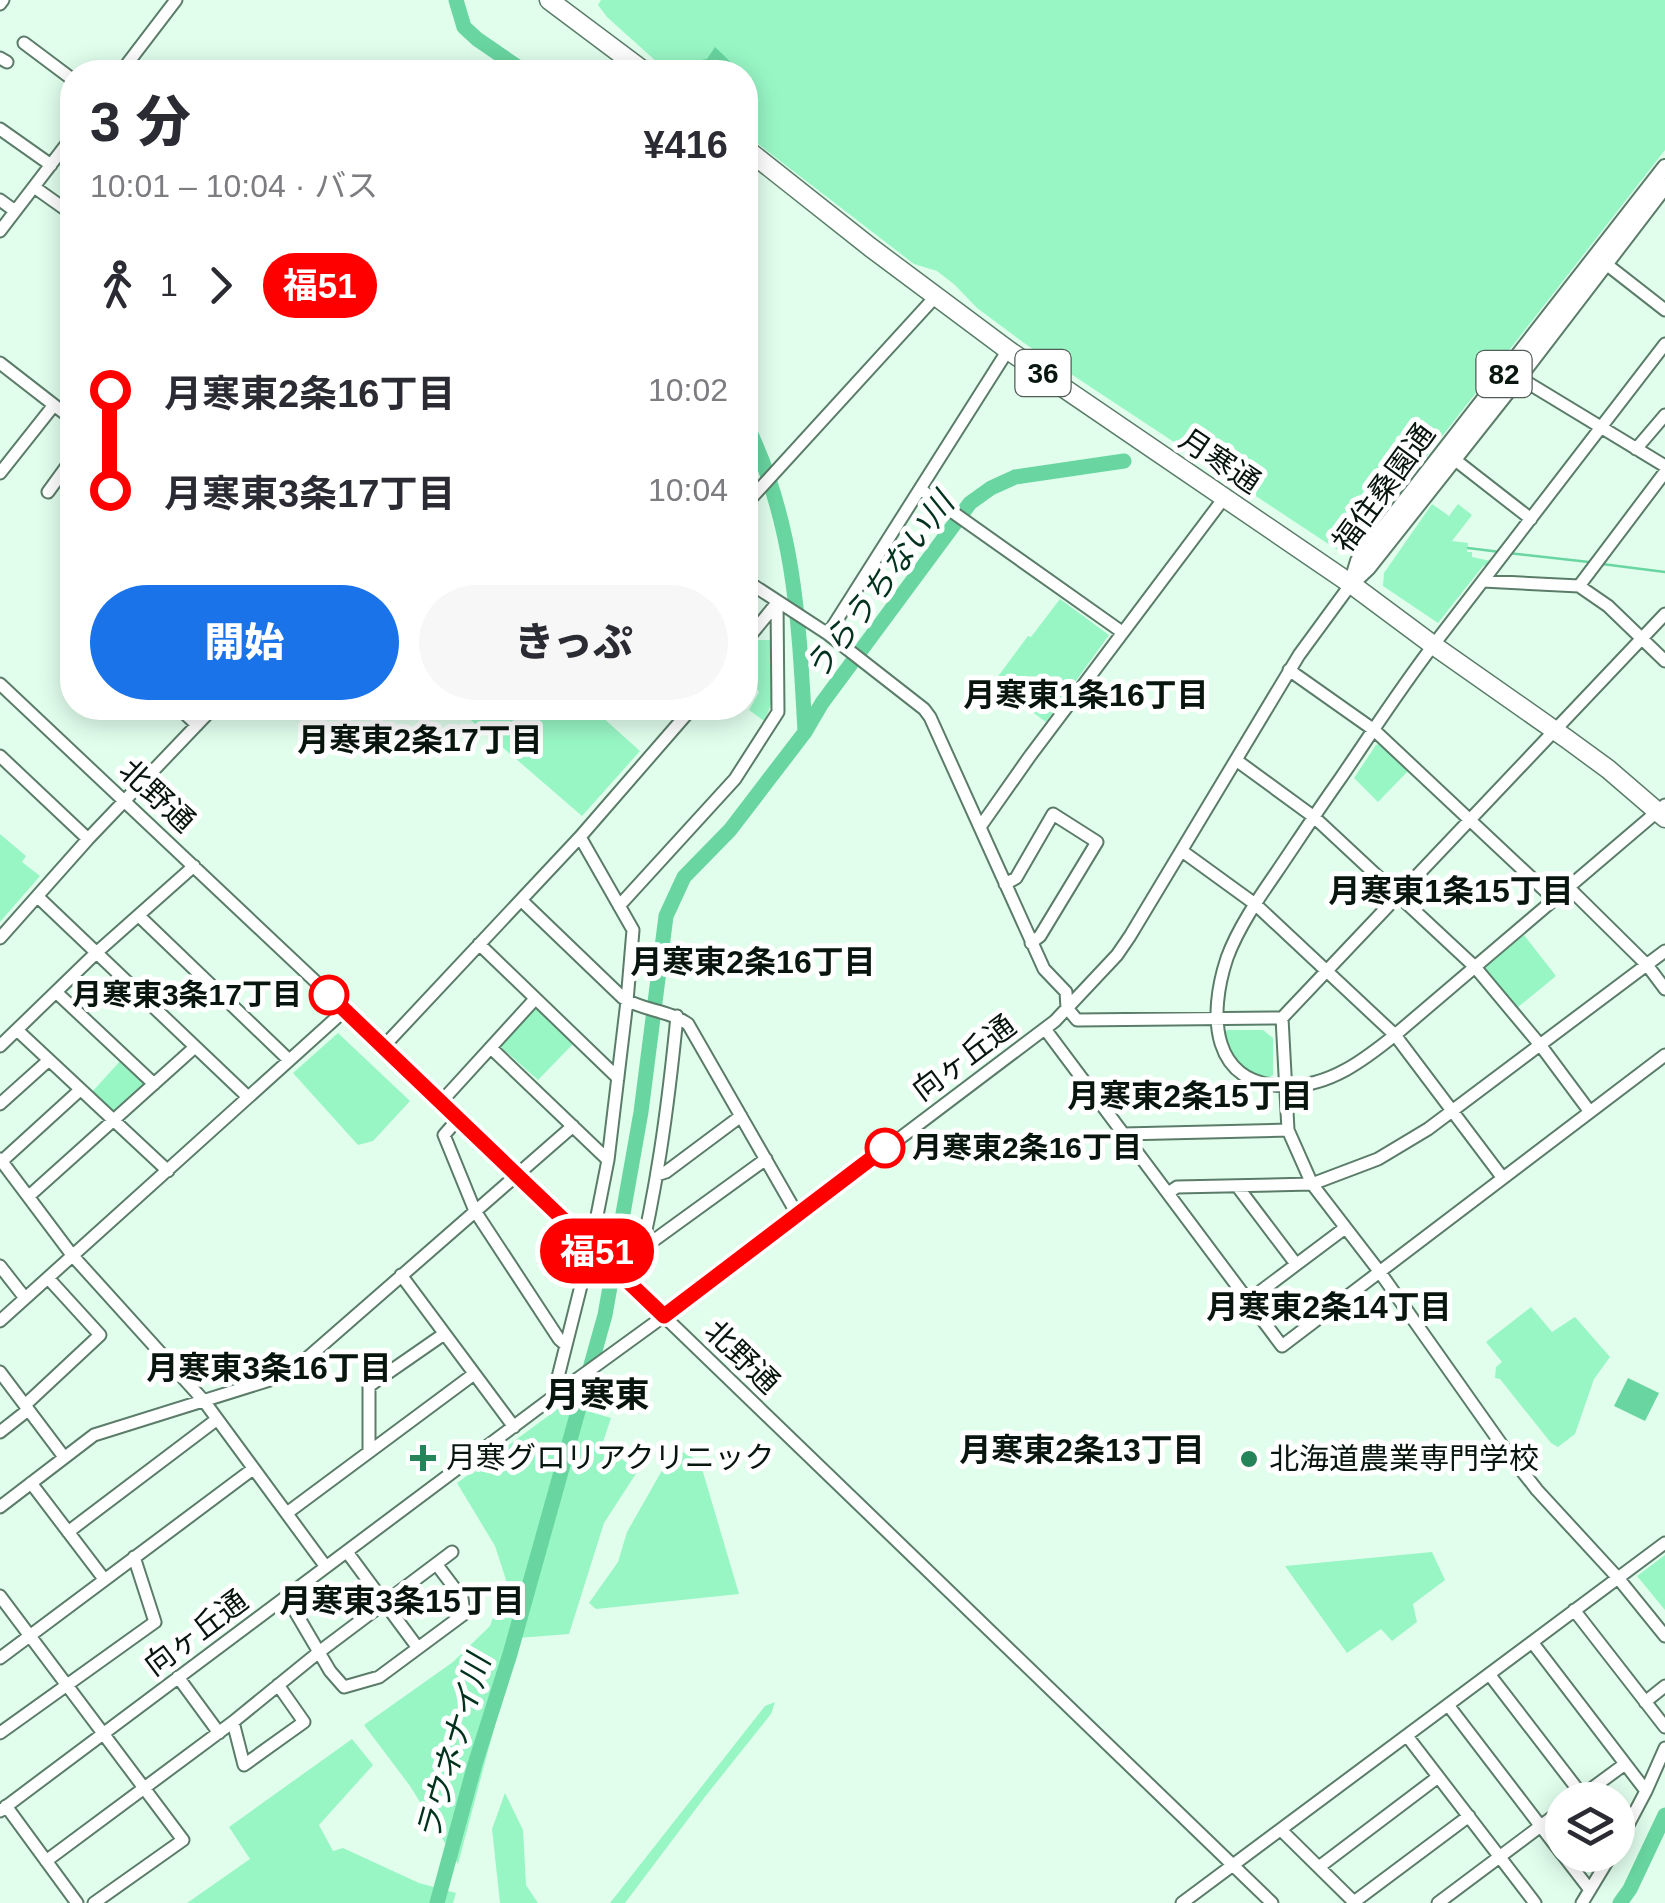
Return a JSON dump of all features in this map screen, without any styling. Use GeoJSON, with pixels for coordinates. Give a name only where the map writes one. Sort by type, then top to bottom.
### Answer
{"type":"FeatureCollection","features":[{"type":"Feature","properties":{"kind":"highway"},"geometry":{"type":"LineString","coordinates":[[550,0],[630,60]]}},
{"type":"Feature","properties":{"kind":"highway","name":"月寒通"},"geometry":{"type":"LineString","coordinates":[[758,158],[1008,350],[1351,584],[1663,811]]}},
{"type":"Feature","properties":{"kind":"main road","name":"福住桑園通"},"geometry":{"type":"LineString","coordinates":[[1601,260],[1665,166]]}},
{"type":"Feature","properties":{"kind":"main road","name":"福住桑園通"},"geometry":{"type":"LineString","coordinates":[[1351,584],[1358,561],[1665,186]]}},
{"type":"Feature","properties":{"kind":"main road","name":"福住桑園通"},"geometry":{"type":"LineString","coordinates":[[1351,584],[1454,459],[1513,373]]}},
{"type":"Feature","properties":{"kind":"street"},"geometry":{"type":"LineString","coordinates":[[130,60],[176,0]]}},
{"type":"Feature","properties":{"kind":"street"},"geometry":{"type":"LineString","coordinates":[[24,44],[60,71]]}},
{"type":"Feature","properties":{"kind":"street"},"geometry":{"type":"LineString","coordinates":[[0,129],[51,165]]}},
{"type":"Feature","properties":{"kind":"street"},"geometry":{"type":"LineString","coordinates":[[0,231],[60,153]]}},
{"type":"Feature","properties":{"kind":"street"},"geometry":{"type":"LineString","coordinates":[[34,186],[60,205]]}},
{"type":"Feature","properties":{"kind":"street"},"geometry":{"type":"LineString","coordinates":[[0,200],[16,211]]}},
{"type":"Feature","properties":{"kind":"street"},"geometry":{"type":"LineString","coordinates":[[1601,260],[1665,310]]}},
{"type":"Feature","properties":{"kind":"street"},"geometry":{"type":"LineString","coordinates":[[758,491],[936,296]]}},
{"type":"Feature","properties":{"kind":"street"},"geometry":{"type":"LineString","coordinates":[[1663,811],[1349,1068],[1315,1082],[1285,1086],[1256,1082],[1238,1071],[1222,1051],[1218,1040],[1220,989],[1228,956],[1255,904],[1433,645],[1665,344]]}},
{"type":"Feature","properties":{"kind":"street"},"geometry":{"type":"LineString","coordinates":[[828,634],[1008,350]]}},
{"type":"Feature","properties":{"kind":"street"},"geometry":{"type":"LineString","coordinates":[[0,362],[60,409]]}},
{"type":"Feature","properties":{"kind":"street"},"geometry":{"type":"LineString","coordinates":[[1513,373],[1665,469],[1579,586]]}},
{"type":"Feature","properties":{"kind":"street"},"geometry":{"type":"LineString","coordinates":[[0,473],[5,455],[54,404]]}},
{"type":"Feature","properties":{"kind":"street"},"geometry":{"type":"LineString","coordinates":[[1636,448],[1665,415]]}},
{"type":"Feature","properties":{"kind":"street"},"geometry":{"type":"LineString","coordinates":[[1454,459],[1530,519]]}},
{"type":"Feature","properties":{"kind":"street"},"geometry":{"type":"LineString","coordinates":[[48,492],[60,476]]}},
{"type":"Feature","properties":{"kind":"street"},"geometry":{"type":"LineString","coordinates":[[920,489],[1122,632]]}},
{"type":"Feature","properties":{"kind":"street"},"geometry":{"type":"LineString","coordinates":[[980,827],[1224,498]]}},
{"type":"Feature","properties":{"kind":"street"},"geometry":{"type":"LineString","coordinates":[[1483,581],[1579,586],[1608,606],[1665,661]]}},
{"type":"Feature","properties":{"kind":"street","name":"向ヶ丘通"},"geometry":{"type":"LineString","coordinates":[[3,1809],[1045,1029],[1117,955],[1290,670],[1351,584]]}},
{"type":"Feature","properties":{"kind":"street"},"geometry":{"type":"LineString","coordinates":[[758,589],[828,634],[924,709],[1044,969],[1066,992],[1067,1008],[1077,1020],[1083,1021],[1282,1018],[1665,614]]}},
{"type":"Feature","properties":{"kind":"street"},"geometry":{"type":"LineString","coordinates":[[758,626],[777,602]]}},
{"type":"Feature","properties":{"kind":"street"},"geometry":{"type":"LineString","coordinates":[[619,906],[735,779],[778,712],[777,602]]}},
{"type":"Feature","properties":{"kind":"street"},"geometry":{"type":"LineString","coordinates":[[1290,670],[1374,730],[1555,900]]}},
{"type":"Feature","properties":{"kind":"street","name":"北野通"},"geometry":{"type":"LineString","coordinates":[[1,686],[384,1046],[1272,1903]]}},
{"type":"Feature","properties":{"kind":"street"},"geometry":{"type":"LineString","coordinates":[[191,720],[197,725]]}},
{"type":"Feature","properties":{"kind":"street"},"geometry":{"type":"LineString","coordinates":[[0,938],[202,720]]}},
{"type":"Feature","properties":{"kind":"street"},"geometry":{"type":"LineString","coordinates":[[384,1046],[580,837],[682,720]]}},
{"type":"Feature","properties":{"kind":"street"},"geometry":{"type":"LineString","coordinates":[[0,756],[88,840]]}},
{"type":"Feature","properties":{"kind":"street"},"geometry":{"type":"LineString","coordinates":[[1236,760],[1314,817],[1476,967],[1542,1046],[1590,1112]]}},
{"type":"Feature","properties":{"kind":"street"},"geometry":{"type":"LineString","coordinates":[[1005,884],[1016,878],[1053,814],[1097,842],[1040,936],[1031,943]]}},
{"type":"Feature","properties":{"kind":"street"},"geometry":{"type":"LineString","coordinates":[[553,1398],[593,1248],[633,1004],[633,930],[580,837]]}},
{"type":"Feature","properties":{"kind":"street"},"geometry":{"type":"LineString","coordinates":[[1182,851],[1255,904],[1394,1035],[1502,1177]]}},
{"type":"Feature","properties":{"kind":"street"},"geometry":{"type":"LineString","coordinates":[[0,1046],[194,866]]}},
{"type":"Feature","properties":{"kind":"street"},"geometry":{"type":"LineString","coordinates":[[1569,888],[1665,988]]}},
{"type":"Feature","properties":{"kind":"street"},"geometry":{"type":"LineString","coordinates":[[38,897],[248,1097]]}},
{"type":"Feature","properties":{"kind":"street"},"geometry":{"type":"LineString","coordinates":[[521,900],[633,1004],[688,1024],[797,1214]]}},
{"type":"Feature","properties":{"kind":"street"},"geometry":{"type":"LineString","coordinates":[[139,916],[289,1060]]}},
{"type":"Feature","properties":{"kind":"street"},"geometry":{"type":"LineString","coordinates":[[479,944],[618,1078]]}},
{"type":"Feature","properties":{"kind":"street"},"geometry":{"type":"LineString","coordinates":[[1168,1192],[1178,1187],[1312,1184],[1378,1159],[1428,1130],[1665,952]]}},
{"type":"Feature","properties":{"kind":"street"},"geometry":{"type":"LineString","coordinates":[[56,992],[154,1084]]}},
{"type":"Feature","properties":{"kind":"street"},"geometry":{"type":"LineString","coordinates":[[441,1102],[535,999]]}},
{"type":"Feature","properties":{"kind":"street"},"geometry":{"type":"LineString","coordinates":[[0,1321],[345,1010]]}},
{"type":"Feature","properties":{"kind":"street"},"geometry":{"type":"LineString","coordinates":[[631,1284],[644,1244],[668,1110],[671,1015]]}},
{"type":"Feature","properties":{"kind":"street"},"geometry":{"type":"LineString","coordinates":[[1282,1018],[1288,1130],[1312,1184],[1379,1271],[1504,1448],[1665,1636]]}},
{"type":"Feature","properties":{"kind":"street"},"geometry":{"type":"LineString","coordinates":[[1045,1029],[1282,1346],[1665,1055]]}},
{"type":"Feature","properties":{"kind":"street"},"geometry":{"type":"LineString","coordinates":[[17,1030],[168,1171]]}},
{"type":"Feature","properties":{"kind":"street"},"geometry":{"type":"LineString","coordinates":[[29,1196],[195,1047]]}},
{"type":"Feature","properties":{"kind":"street"},"geometry":{"type":"LineString","coordinates":[[491,1048],[608,1160]]}},
{"type":"Feature","properties":{"kind":"street"},"geometry":{"type":"LineString","coordinates":[[0,1104],[49,1060]]}},
{"type":"Feature","properties":{"kind":"street"},"geometry":{"type":"LineString","coordinates":[[80,1090],[1,1160],[72,1256],[204,1401],[326,1567]]}},
{"type":"Feature","properties":{"kind":"street"},"geometry":{"type":"LineString","coordinates":[[658,1175],[742,1116]]}},
{"type":"Feature","properties":{"kind":"street"},"geometry":{"type":"LineString","coordinates":[[458,1118],[444,1134],[475,1210],[566,1344]]}},
{"type":"Feature","properties":{"kind":"street"},"geometry":{"type":"LineString","coordinates":[[0,1507],[94,1435],[289,1374],[573,1126]]}},
{"type":"Feature","properties":{"kind":"street"},"geometry":{"type":"LineString","coordinates":[[1124,1134],[1288,1130]]}},
{"type":"Feature","properties":{"kind":"street"},"geometry":{"type":"LineString","coordinates":[[644,1244],[766,1159]]}},
{"type":"Feature","properties":{"kind":"street"},"geometry":{"type":"LineString","coordinates":[[1237,1186],[1296,1264]]}},
{"type":"Feature","properties":{"kind":"street"},"geometry":{"type":"LineString","coordinates":[[1248,1300],[1346,1228]]}},
{"type":"Feature","properties":{"kind":"street"},"geometry":{"type":"LineString","coordinates":[[0,1266],[25,1298]]}},
{"type":"Feature","properties":{"kind":"street"},"geometry":{"type":"LineString","coordinates":[[401,1275],[514,1426]]}},
{"type":"Feature","properties":{"kind":"street"},"geometry":{"type":"LineString","coordinates":[[0,1432],[100,1335],[48,1278]]}},
{"type":"Feature","properties":{"kind":"street"},"geometry":{"type":"LineString","coordinates":[[368,1452],[369,1386],[444,1334]]}},
{"type":"Feature","properties":{"kind":"street"},"geometry":{"type":"LineString","coordinates":[[0,1372],[64,1457]]}},
{"type":"Feature","properties":{"kind":"street"},"geometry":{"type":"LineString","coordinates":[[287,1512],[474,1374]]}},
{"type":"Feature","properties":{"kind":"street"},"geometry":{"type":"LineString","coordinates":[[68,1532],[216,1420]]}},
{"type":"Feature","properties":{"kind":"street"},"geometry":{"type":"LineString","coordinates":[[0,1658],[253,1469]]}},
{"type":"Feature","properties":{"kind":"street"},"geometry":{"type":"LineString","coordinates":[[31,1483],[104,1579]]}},
{"type":"Feature","properties":{"kind":"street"},"geometry":{"type":"LineString","coordinates":[[1182,1903],[1665,1542]]}},
{"type":"Feature","properties":{"kind":"street"},"geometry":{"type":"LineString","coordinates":[[347,1552],[418,1648]]}},
{"type":"Feature","properties":{"kind":"street"},"geometry":{"type":"LineString","coordinates":[[46,1862],[452,1552]]}},
{"type":"Feature","properties":{"kind":"street"},"geometry":{"type":"LineString","coordinates":[[0,1733],[155,1622],[134,1558]]}},
{"type":"Feature","properties":{"kind":"street"},"geometry":{"type":"LineString","coordinates":[[286,1596],[330,1671],[344,1687],[379,1677],[464,1614],[462,1598],[437,1564]]}},
{"type":"Feature","properties":{"kind":"street"},"geometry":{"type":"LineString","coordinates":[[0,1596],[183,1840],[94,1903]]}},
{"type":"Feature","properties":{"kind":"street"},"geometry":{"type":"LineString","coordinates":[[1574,1610],[1665,1727]]}},
{"type":"Feature","properties":{"kind":"street"},"geometry":{"type":"LineString","coordinates":[[1532,1642],[1646,1790]]}},
{"type":"Feature","properties":{"kind":"street"},"geometry":{"type":"LineString","coordinates":[[1489,1674],[1567,1782]]}},
{"type":"Feature","properties":{"kind":"street"},"geometry":{"type":"LineString","coordinates":[[178,1677],[219,1732]]}},
{"type":"Feature","properties":{"kind":"street"},"geometry":{"type":"LineString","coordinates":[[232,1722],[244,1765],[304,1722],[278,1686]]}},
{"type":"Feature","properties":{"kind":"street"},"geometry":{"type":"LineString","coordinates":[[1645,1702],[1665,1686]]}},
{"type":"Feature","properties":{"kind":"street"},"geometry":{"type":"LineString","coordinates":[[1448,1705],[1545,1832]]}},
{"type":"Feature","properties":{"kind":"street"},"geometry":{"type":"LineString","coordinates":[[1407,1736],[1530,1901]]}},
{"type":"Feature","properties":{"kind":"street"},"geometry":{"type":"LineString","coordinates":[[1635,1811],[1665,1748]]}},
{"type":"Feature","properties":{"kind":"street"},"geometry":{"type":"LineString","coordinates":[[1601,1782],[1625,1764]]}},
{"type":"Feature","properties":{"kind":"street"},"geometry":{"type":"LineString","coordinates":[[1319,1868],[1438,1776]]}},
{"type":"Feature","properties":{"kind":"street"},"geometry":{"type":"LineString","coordinates":[[3,1809],[77,1903]]}},
{"type":"Feature","properties":{"kind":"street"},"geometry":{"type":"LineString","coordinates":[[1281,1830],[1355,1903],[1469,1816]]}},
{"type":"Feature","properties":{"kind":"street"},"geometry":{"type":"LineString","coordinates":[[1438,1903],[1545,1822]]}},
{"type":"Feature","properties":{"kind":"street"},"geometry":{"type":"LineString","coordinates":[[1576,1872],[1590,1890]]}},
{"type":"Feature","properties":{"kind":"street"},"geometry":{"type":"LineString","coordinates":[[1582,1903],[1601,1872]]}},
{"type":"Feature","properties":{"kind":"shaded area"},"geometry":{"type":"Polygon","coordinates":[[[601,0],[1665,0],[1665,150],[1355,548],[1339,551],[1024,343],[977,308],[937,271],[914,264],[758,144],[758,60],[655,60],[598,5],[601,0]]]}},
{"type":"Feature","properties":{"kind":"shaded area"},"geometry":{"type":"Polygon","coordinates":[[[715,47],[729,60],[702,60],[707,59],[715,47]]]}},
{"type":"Feature","properties":{"kind":"shaded area"},"geometry":{"type":"Polygon","coordinates":[[[1432,504],[1449,516],[1458,504],[1472,515],[1452,541],[1468,543],[1467,552],[1472,552],[1472,557],[1491,561],[1438,623],[1383,586],[1384,573],[1432,504]]]}},
{"type":"Feature","properties":{"kind":"shaded area"},"geometry":{"type":"Polygon","coordinates":[[[1060,599],[1109,635],[1046,722],[993,683],[1060,599]]]}},
{"type":"Feature","properties":{"kind":"shaded area"},"geometry":{"type":"Polygon","coordinates":[[[758,640],[772,640],[773,692],[764,721],[758,717],[758,640]]]}},
{"type":"Feature","properties":{"kind":"shaded area"},"geometry":{"type":"Polygon","coordinates":[[[471,720],[605,720],[640,751],[582,816],[471,720]]]}},
{"type":"Feature","properties":{"kind":"shaded area"},"geometry":{"type":"Polygon","coordinates":[[[1382,743],[1409,770],[1378,802],[1354,778],[1376,745],[1382,743]]]}},
{"type":"Feature","properties":{"kind":"shaded area"},"geometry":{"type":"Polygon","coordinates":[[[0,834],[26,856],[22,862],[40,876],[0,922],[0,834]]]}},
{"type":"Feature","properties":{"kind":"shaded area"},"geometry":{"type":"Polygon","coordinates":[[[1524,935],[1556,976],[1517,1008],[1484,967],[1524,935]]]}},
{"type":"Feature","properties":{"kind":"shaded area"},"geometry":{"type":"Polygon","coordinates":[[[534,1007],[574,1043],[538,1080],[501,1047],[534,1007]]]}},
{"type":"Feature","properties":{"kind":"shaded area"},"geometry":{"type":"Polygon","coordinates":[[[1227,1030],[1263,1030],[1273,1038],[1273,1075],[1268,1079],[1259,1076],[1240,1064],[1223,1036],[1227,1030]]]}},
{"type":"Feature","properties":{"kind":"shaded area"},"geometry":{"type":"Polygon","coordinates":[[[338,1033],[410,1101],[373,1141],[358,1145],[293,1073],[338,1033]]]}},
{"type":"Feature","properties":{"kind":"shaded area"},"geometry":{"type":"Polygon","coordinates":[[[122,1059],[149,1084],[115,1114],[92,1092],[122,1059]]]}},
{"type":"Feature","properties":{"kind":"shaded area"},"geometry":{"type":"Polygon","coordinates":[[[1531,1307],[1552,1332],[1575,1317],[1610,1357],[1594,1379],[1575,1434],[1558,1447],[1500,1379],[1495,1378],[1496,1367],[1502,1362],[1486,1342],[1531,1307]]]}},
{"type":"Feature","properties":{"kind":"shaded area"},"geometry":{"type":"Polygon","coordinates":[[[1628,1378],[1659,1393],[1645,1421],[1614,1406],[1628,1378]]]}},
{"type":"Feature","properties":{"kind":"shaded area"},"geometry":{"type":"Polygon","coordinates":[[[559,1408],[611,1418],[603,1442],[637,1472],[604,1523],[569,1634],[518,1638],[458,1864],[410,1786],[364,1725],[453,1662],[490,1626],[506,1580],[495,1546],[457,1483],[559,1408]]]}},
{"type":"Feature","properties":{"kind":"shaded area"},"geometry":{"type":"Polygon","coordinates":[[[678,1449],[700,1462],[739,1594],[596,1609],[589,1603],[618,1562],[627,1532],[673,1451],[678,1449]]]}},
{"type":"Feature","properties":{"kind":"shaded area"},"geometry":{"type":"Polygon","coordinates":[[[1432,1552],[1445,1580],[1413,1604],[1417,1622],[1392,1641],[1381,1629],[1347,1653],[1285,1566],[1432,1552]]]}},
{"type":"Feature","properties":{"kind":"shaded area"},"geometry":{"type":"Polygon","coordinates":[[[1665,1555],[1665,1610],[1637,1576],[1665,1555]]]}},
{"type":"Feature","properties":{"kind":"shaded area"},"geometry":{"type":"Polygon","coordinates":[[[775,1702],[771,1714],[625,1903],[610,1903],[765,1706],[775,1702]]]}},
{"type":"Feature","properties":{"kind":"shaded area"},"geometry":{"type":"Polygon","coordinates":[[[352,1739],[373,1765],[319,1825],[333,1851],[343,1848],[419,1883],[456,1893],[453,1903],[187,1903],[250,1859],[229,1827],[352,1739]]]}},
{"type":"Feature","properties":{"kind":"shaded area"},"geometry":{"type":"Polygon","coordinates":[[[505,1793],[523,1830],[526,1885],[538,1903],[500,1903],[492,1829],[505,1793]]]}},
{"type":"Feature","properties":{"kind":"waterway","name":"ラウネナイ川"},"geometry":{"type":"LineString","coordinates":[[456,0],[464,27],[508,60]]}},
{"type":"Feature","properties":{"kind":"waterway","name":"ラウネナイ川"},"geometry":{"type":"LineString","coordinates":[[758,450],[775,497],[792,573],[805,732]]}},
{"type":"Feature","properties":{"kind":"waterway","name":"ラウネナイ川"},"geometry":{"type":"LineString","coordinates":[[437,1903],[605,1315],[641,1112],[666,916],[684,877],[730,830],[805,732],[822,703],[970,503],[1015,477],[1124,461]]}},
{"type":"Feature","properties":{"kind":"waterway","name":"うらうちない川"},"geometry":{"type":"LineString","coordinates":[[1468,548],[1500,552]]}},
{"type":"Feature","properties":{"kind":"waterway","name":"うらうちない川"},"geometry":{"type":"LineString","coordinates":[[1508,553],[1589,562]]}},
{"type":"Feature","properties":{"kind":"waterway","name":"うらうちない川"},"geometry":{"type":"LineString","coordinates":[[1602,564],[1665,572]]}},
{"type":"Feature","properties":{"kind":"waterway"},"geometry":{"type":"LineString","coordinates":[[1620,1903],[1665,1815]]}},
{"type":"Feature","properties":{"kind":"bus line","name":"福51"},"geometry":{"type":"LineString","coordinates":[[329,995],[664,1316],[885,1148]]}},
{"type":"Feature","properties":{"kind":"place","name":"月寒東3条17丁目"},"geometry":{"type":"Point","coordinates":[329,995]}},
{"type":"Feature","properties":{"kind":"place","name":"月寒東2条16丁目"},"geometry":{"type":"Point","coordinates":[885,1148]}},
{"type":"Feature","properties":{"kind":"place","name":"月寒グロリアクリニック"},"geometry":{"type":"Point","coordinates":[423,1458]}},
{"type":"Feature","properties":{"kind":"place","name":"北海道農業専門学校"},"geometry":{"type":"Point","coordinates":[1249,1459]}},
{"type":"Feature","properties":{"kind":"district","name":"月寒東1条16丁目"},"geometry":{"type":"Point","coordinates":[1086,695]}},
{"type":"Feature","properties":{"kind":"district","name":"月寒東2条17丁目"},"geometry":{"type":"Point","coordinates":[420,740]}},
{"type":"Feature","properties":{"kind":"district","name":"月寒東1条15丁目"},"geometry":{"type":"Point","coordinates":[1451,891]}},
{"type":"Feature","properties":{"kind":"district","name":"月寒東2条16丁目"},"geometry":{"type":"Point","coordinates":[753,962]}},
{"type":"Feature","properties":{"kind":"district","name":"月寒東2条15丁目"},"geometry":{"type":"Point","coordinates":[1190,1096]}},
{"type":"Feature","properties":{"kind":"district","name":"月寒東2条14丁目"},"geometry":{"type":"Point","coordinates":[1329,1307]}},
{"type":"Feature","properties":{"kind":"district","name":"月寒東3条16丁目"},"geometry":{"type":"Point","coordinates":[269,1368]}},
{"type":"Feature","properties":{"kind":"district","name":"月寒東"},"geometry":{"type":"Point","coordinates":[597,1395]}},
{"type":"Feature","properties":{"kind":"district","name":"月寒東2条13丁目"},"geometry":{"type":"Point","coordinates":[1082,1450]}},
{"type":"Feature","properties":{"kind":"district","name":"月寒東3条15丁目"},"geometry":{"type":"Point","coordinates":[402,1601]}}]}
